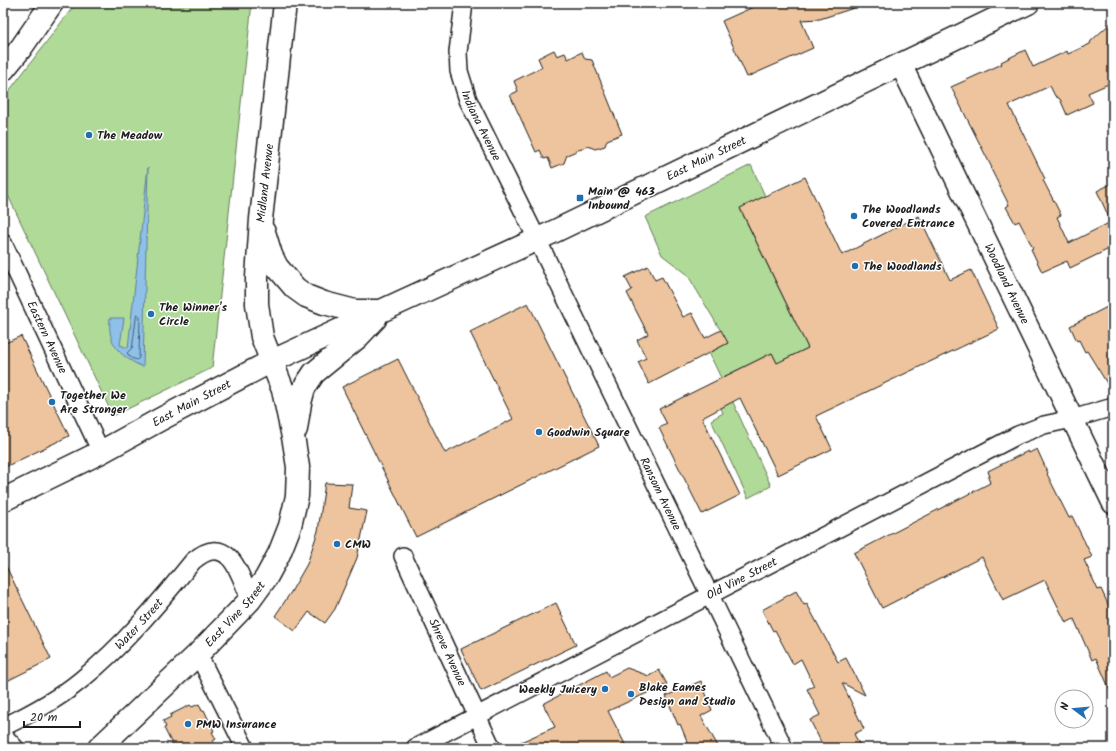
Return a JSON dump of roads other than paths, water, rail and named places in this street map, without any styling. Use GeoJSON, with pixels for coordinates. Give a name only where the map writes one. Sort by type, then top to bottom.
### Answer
{"type":"FeatureCollection","features":[{"type":"Feature","properties":{"kind":"main road"},"geometry":{"type":"LineString","coordinates":[[3,70],[21,48],[52,3]]}},
{"type":"Feature","properties":{"kind":"main road","name":"Midland Avenue"},"geometry":{"type":"LineString","coordinates":[[270,362],[262,337],[257,304],[257,277],[261,219],[285,3]]}},
{"type":"Feature","properties":{"kind":"main road","name":"East Main Street"},"geometry":{"type":"LineString","coordinates":[[3,500],[101,452],[270,362],[537,239],[901,65],[1020,5]]}},
{"type":"Feature","properties":{"kind":"main road","name":"East Main Street"},"geometry":{"type":"LineString","coordinates":[[261,219],[269,250],[277,267],[295,288],[306,296],[324,303],[355,311],[383,311]]}},
{"type":"Feature","properties":{"kind":"main road","name":"East Vine Street"},"geometry":{"type":"LineString","coordinates":[[294,442],[300,403],[304,388],[314,373],[358,337],[383,311]]}},
{"type":"Feature","properties":{"kind":"main road","name":"East Vine Street"},"geometry":{"type":"LineString","coordinates":[[99,748],[198,654],[250,600],[266,578],[276,560],[290,526],[297,496],[298,467],[283,390],[270,362]]}},
{"type":"Feature","properties":{"kind":"street","name":"Indiana Avenue"},"geometry":{"type":"LineString","coordinates":[[464,3],[458,52],[458,71],[468,100],[537,239]]}},
{"type":"Feature","properties":{"kind":"street","name":"Woodland Avenue"},"geometry":{"type":"LineString","coordinates":[[901,65],[1113,503]]}},
{"type":"Feature","properties":{"kind":"street","name":"Ransom Avenue"},"geometry":{"type":"LineString","coordinates":[[537,239],[784,748]]}},
{"type":"Feature","properties":{"kind":"street","name":"Eastern Avenue"},"geometry":{"type":"LineString","coordinates":[[3,243],[101,452]]}},
{"type":"Feature","properties":{"kind":"street","name":"Old Vine Street"},"geometry":{"type":"LineString","coordinates":[[415,748],[709,594],[1018,435],[1044,425],[1072,419],[1113,407]]}},
{"type":"Feature","properties":{"kind":"street","name":"Water Street"},"geometry":{"type":"LineString","coordinates":[[3,727],[28,715],[56,698],[81,680],[144,619],[193,561],[200,555],[211,550],[218,550],[232,559],[250,600]]}},
{"type":"Feature","properties":{"kind":"street","name":"Shreve Avenue"},"geometry":{"type":"LineString","coordinates":[[403,556],[492,748]]}},
{"type":"Feature","properties":{"kind":"street"},"geometry":{"type":"LineString","coordinates":[[198,654],[245,748]]}},
{"type":"Feature","properties":{"kind":"street"},"geometry":{"type":"LineString","coordinates":[[3,735],[15,748]]}},
{"type":"Feature","properties":{"kind":"water"},"geometry":{"type":"Polygon","coordinates":[[[148,167],[143,367],[128,359],[117,349],[111,336],[110,318],[124,318],[120,345],[128,348],[148,167]]]}},
{"type":"Feature","properties":{"kind":"place","name":"The Meadow"},"geometry":{"type":"Point","coordinates":[89,135]}},
{"type":"Feature","properties":{"kind":"place","name":"Main @ 463 Inbound"},"geometry":{"type":"Point","coordinates":[580,198]}},
{"type":"Feature","properties":{"kind":"place","name":"The Woodlands Covered Entrance"},"geometry":{"type":"Point","coordinates":[854,216]}},
{"type":"Feature","properties":{"kind":"place","name":"The Woodlands"},"geometry":{"type":"Point","coordinates":[855,266]}},
{"type":"Feature","properties":{"kind":"place","name":"The Winner's Circle"},"geometry":{"type":"Point","coordinates":[151,314]}},
{"type":"Feature","properties":{"kind":"place","name":"Together We Are Stronger"},"geometry":{"type":"Point","coordinates":[52,402]}},
{"type":"Feature","properties":{"kind":"place","name":"Goodwin Square"},"geometry":{"type":"Point","coordinates":[539,432]}},
{"type":"Feature","properties":{"kind":"place","name":"CMW"},"geometry":{"type":"Point","coordinates":[337,544]}},
{"type":"Feature","properties":{"kind":"place","name":"Weekly Juicery"},"geometry":{"type":"Point","coordinates":[605,689]}},
{"type":"Feature","properties":{"kind":"place","name":"Blake Eames Design and Studio"},"geometry":{"type":"Point","coordinates":[631,694]}},
{"type":"Feature","properties":{"kind":"place","name":"PMW Insurance"},"geometry":{"type":"Point","coordinates":[188,724]}}]}
